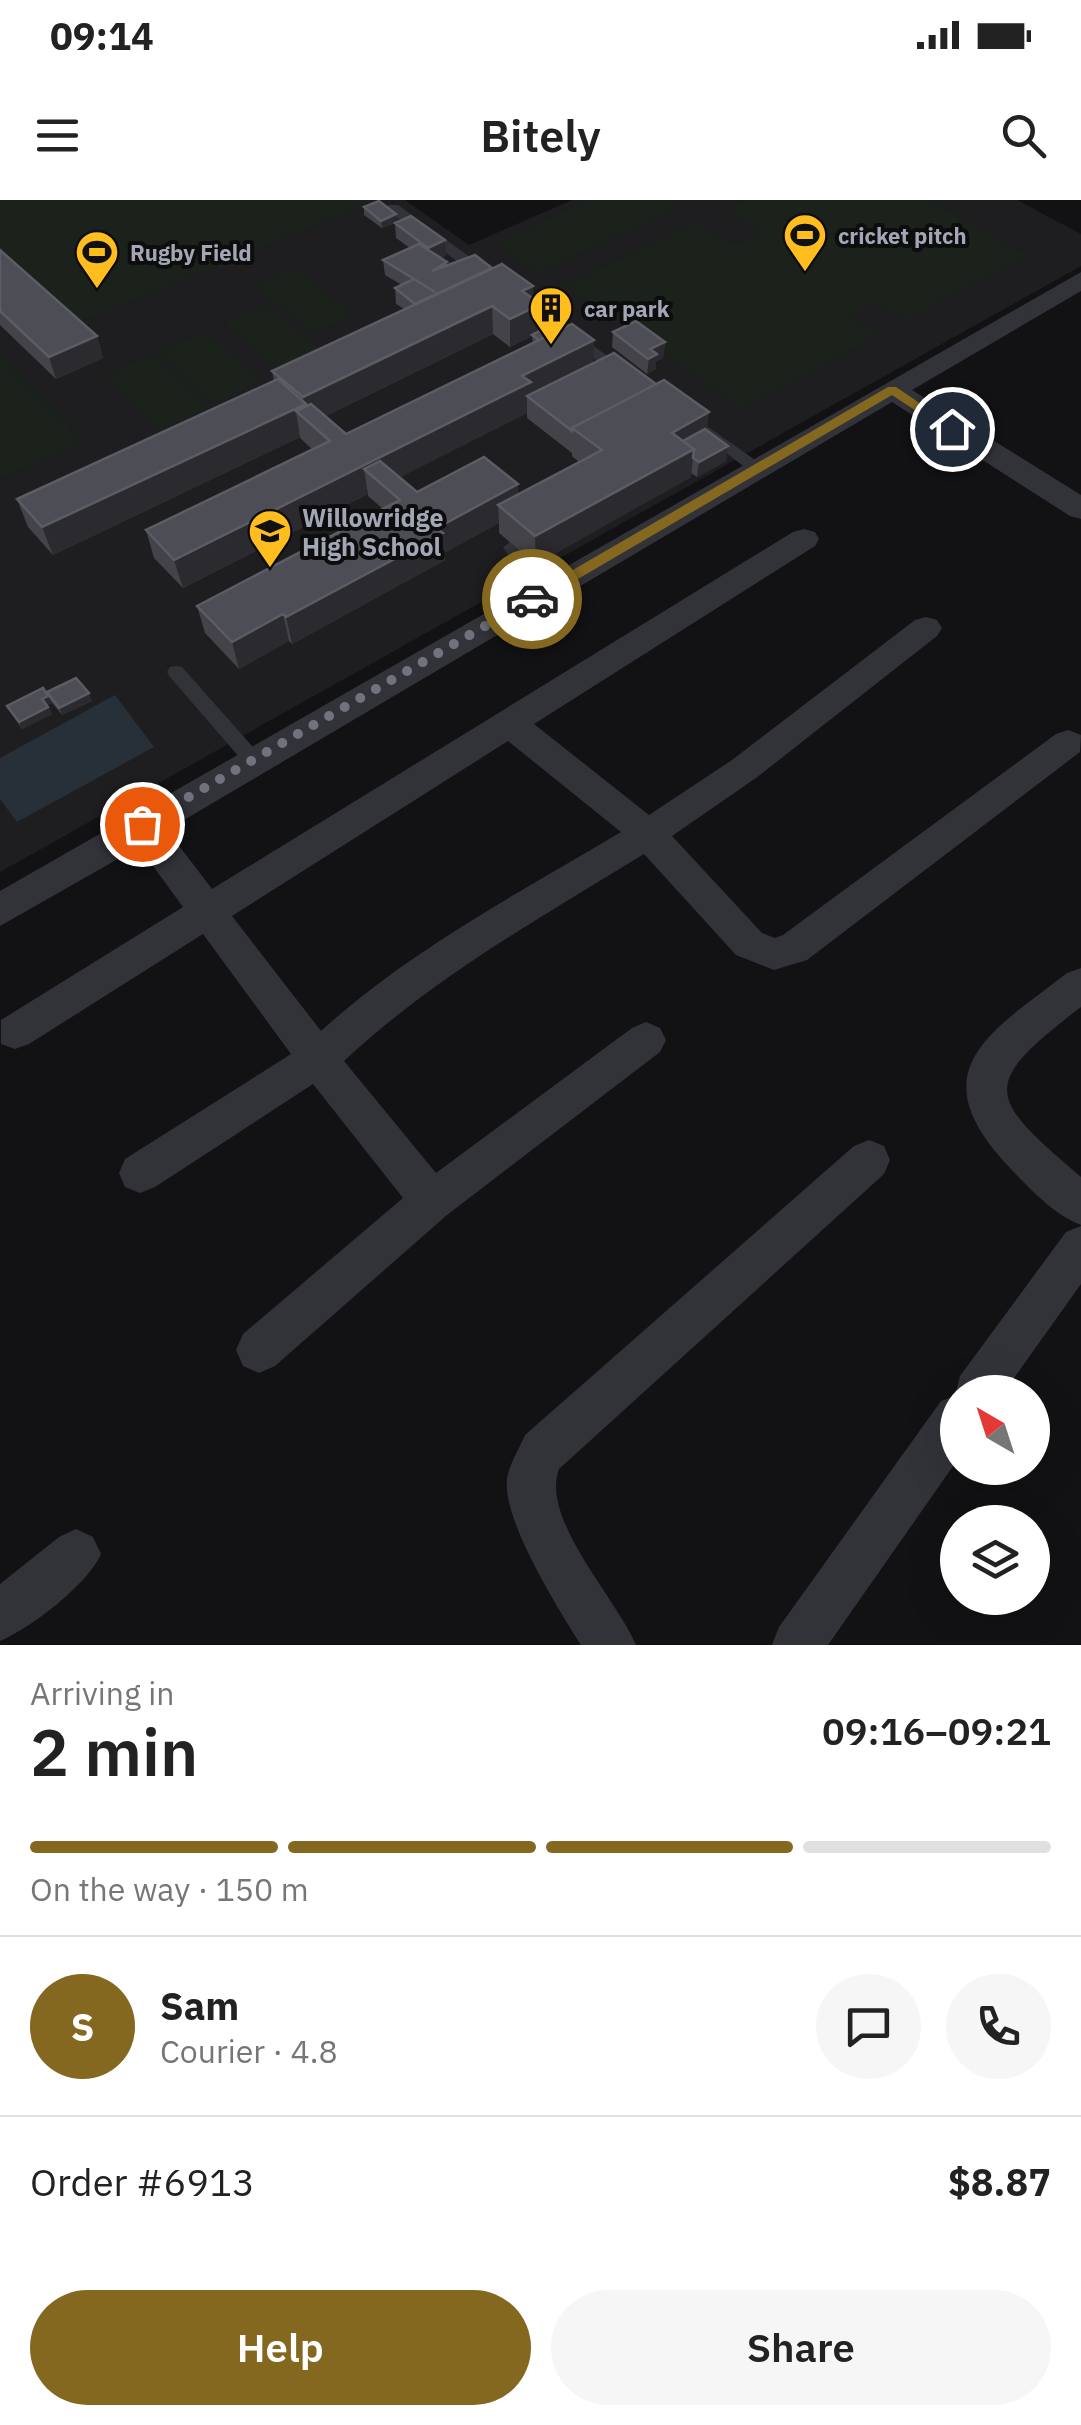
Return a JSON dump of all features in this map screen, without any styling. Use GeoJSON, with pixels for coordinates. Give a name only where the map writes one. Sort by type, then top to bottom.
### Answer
{"type":"FeatureCollection","features":[{"type":"Feature","properties":{"kind":"street"},"geometry":{"type":"LineString","coordinates":[[0,910],[1081,280]]}},
{"type":"Feature","properties":{"kind":"street"},"geometry":{"type":"LineString","coordinates":[[892,390],[1081,510]]}},
{"type":"Feature","properties":{"kind":"street"},"geometry":{"type":"LineString","coordinates":[[14,1032],[804,540]]}},
{"type":"Feature","properties":{"kind":"street"},"geometry":{"type":"LineString","coordinates":[[140,1173],[318,1059],[368,1013],[446,955],[648,834],[744,769],[926,628]]}},
{"type":"Feature","properties":{"kind":"street"},"geometry":{"type":"LineString","coordinates":[[511,725],[648,834],[749,944],[762,952],[784,954],[1068,743]]}},
{"type":"Feature","properties":{"kind":"street"},"geometry":{"type":"LineString","coordinates":[[142,824],[318,1059],[432,1201]]}},
{"type":"Feature","properties":{"kind":"street"},"geometry":{"type":"LineString","coordinates":[[1081,985],[1005,1047],[990,1064],[983,1091],[996,1124],[1081,1204]]}},
{"type":"Feature","properties":{"kind":"street"},"geometry":{"type":"LineString","coordinates":[[259,1350],[432,1201],[646,1040]]}},
{"type":"Feature","properties":{"kind":"street"},"geometry":{"type":"LineString","coordinates":[[610,1645],[540,1520],[530,1483],[542,1452],[868,1160]]}},
{"type":"Feature","properties":{"kind":"street"},"geometry":{"type":"LineString","coordinates":[[989,1375],[1077,1261]]}},
{"type":"Feature","properties":{"kind":"street"},"geometry":{"type":"LineString","coordinates":[[797,1645],[940,1443]]}},
{"type":"Feature","properties":{"kind":"street"},"geometry":{"type":"LineString","coordinates":[[0,1616],[76,1554]]}},
{"type":"Feature","properties":{"kind":"lane"},"geometry":{"type":"LineString","coordinates":[[393,208],[496,282]]}},
{"type":"Feature","properties":{"kind":"lane"},"geometry":{"type":"LineString","coordinates":[[511,294],[644,386]]}},
{"type":"Feature","properties":{"kind":"lane"},"geometry":{"type":"LineString","coordinates":[[689,418],[756,468]]}},
{"type":"Feature","properties":{"kind":"lane"},"geometry":{"type":"LineString","coordinates":[[688,438],[704,429]]}},
{"type":"Feature","properties":{"kind":"lane"},"geometry":{"type":"LineString","coordinates":[[550,589],[526,570],[511,548],[556,517]]}},
{"type":"Feature","properties":{"kind":"lane"},"geometry":{"type":"LineString","coordinates":[[176,672],[253,760]]}},
{"type":"Feature","properties":{"kind":"shaded area","name":"Willowridge High School"},"geometry":{"type":"Polygon","coordinates":[[[0,200],[405,200],[469,245],[572,200],[1017,200],[1081,234],[1081,266],[0,872],[0,200]]]}},
{"type":"Feature","properties":{"kind":"shaded area","name":"Rugby Field"},"geometry":{"type":"Polygon","coordinates":[[[0,200],[374,201],[73,325],[0,255],[0,200]]]}},
{"type":"Feature","properties":{"kind":"shaded area"},"geometry":{"type":"Polygon","coordinates":[[[590,200],[668,200],[680,207],[537,273],[494,243],[590,200]]]}},
{"type":"Feature","properties":{"kind":"shaded area"},"geometry":{"type":"Polygon","coordinates":[[[746,200],[928,200],[1027,255],[907,320],[877,302],[849,316],[877,335],[743,409],[565,285],[697,222],[734,245],[761,232],[726,209],[746,200]]]}},
{"type":"Feature","properties":{"kind":"shaded area"},"geometry":{"type":"Polygon","coordinates":[[[294,268],[353,315],[312,333],[254,285],[294,268]]]}},
{"type":"Feature","properties":{"kind":"shaded area"},"geometry":{"type":"Polygon","coordinates":[[[266,304],[325,353],[282,373],[224,322],[266,304]]]}},
{"type":"Feature","properties":{"kind":"shaded area"},"geometry":{"type":"Polygon","coordinates":[[[205,332],[262,381],[212,403],[157,352],[205,332]]]}},
{"type":"Feature","properties":{"kind":"shaded area"},"geometry":{"type":"Polygon","coordinates":[[[152,355],[209,408],[160,430],[105,375],[152,355]]]}},
{"type":"Feature","properties":{"kind":"shaded area"},"geometry":{"type":"Polygon","coordinates":[[[0,357],[83,441],[0,479],[0,357]]]}},
{"type":"Feature","properties":{"kind":"shaded area"},"geometry":{"type":"Polygon","coordinates":[[[115,695],[154,747],[17,822],[0,799],[0,758],[115,695]]]}},
{"type":"Feature","properties":{"kind":"building"},"geometry":{"type":"Polygon","coordinates":[[[379,201],[396,214],[381,221],[364,207],[379,201]]]}},
{"type":"Feature","properties":{"kind":"building"},"geometry":{"type":"Polygon","coordinates":[[[411,216],[445,240],[428,248],[395,223],[411,216]]]}},
{"type":"Feature","properties":{"kind":"building"},"geometry":{"type":"Polygon","coordinates":[[[419,244],[447,262],[432,271],[475,255],[492,268],[415,304],[395,288],[414,279],[383,260],[419,244]]]}},
{"type":"Feature","properties":{"kind":"building"},"geometry":{"type":"Polygon","coordinates":[[[0,250],[97,336],[49,357],[0,311],[0,250]]]}},
{"type":"Feature","properties":{"kind":"building"},"geometry":{"type":"Polygon","coordinates":[[[502,264],[533,286],[522,291],[541,304],[510,319],[492,306],[303,397],[272,371],[502,264]]]}},
{"type":"Feature","properties":{"kind":"building"},"geometry":{"type":"Polygon","coordinates":[[[636,321],[665,342],[650,349],[657,354],[648,359],[613,332],[636,321]]]}},
{"type":"Feature","properties":{"kind":"building"},"geometry":{"type":"Polygon","coordinates":[[[572,324],[594,340],[522,376],[531,382],[174,560],[146,530],[330,441],[296,411],[311,404],[346,434],[572,324]]]}},
{"type":"Feature","properties":{"kind":"building"},"geometry":{"type":"Polygon","coordinates":[[[548,327],[555,332],[539,340],[532,335],[548,327]]]}},
{"type":"Feature","properties":{"kind":"building"},"geometry":{"type":"Polygon","coordinates":[[[614,353],[656,384],[572,431],[527,396],[614,353]]]}},
{"type":"Feature","properties":{"kind":"building"},"geometry":{"type":"Polygon","coordinates":[[[278,379],[306,404],[42,527],[17,499],[278,379]]]}},
{"type":"Feature","properties":{"kind":"building"},"geometry":{"type":"Polygon","coordinates":[[[664,380],[709,412],[672,433],[694,449],[535,536],[498,505],[602,450],[572,428],[664,380]]]}},
{"type":"Feature","properties":{"kind":"building"},"geometry":{"type":"Polygon","coordinates":[[[705,429],[728,446],[699,462],[693,458],[694,449],[683,441],[705,429]]]}},
{"type":"Feature","properties":{"kind":"building"},"geometry":{"type":"Polygon","coordinates":[[[484,457],[518,484],[437,528],[443,533],[286,617],[283,614],[232,642],[197,606],[400,500],[364,469],[380,461],[417,492],[484,457]]]}},
{"type":"Feature","properties":{"kind":"building"},"geometry":{"type":"Polygon","coordinates":[[[76,678],[89,693],[59,708],[47,692],[76,678]]]}},
{"type":"Feature","properties":{"kind":"building"},"geometry":{"type":"Polygon","coordinates":[[[43,688],[48,696],[42,699],[48,707],[19,722],[7,706],[43,688]]]}},
{"type":"Feature","properties":{"kind":"way so far"},"geometry":{"type":"LineString","coordinates":[[142,824],[532,599]]}},
{"type":"Feature","properties":{"kind":"place","name":"cricket pitch"},"geometry":{"type":"Point","coordinates":[805,273]}},
{"type":"Feature","properties":{"kind":"place","name":"Rugby Field"},"geometry":{"type":"Point","coordinates":[97,290]}},
{"type":"Feature","properties":{"kind":"place","name":"car park"},"geometry":{"type":"Point","coordinates":[551,346]}},
{"type":"Feature","properties":{"kind":"place","name":"Willowridge High School"},"geometry":{"type":"Point","coordinates":[270,569]}},
{"type":"Feature","properties":{"kind":"route"},"geometry":{"type":"LineString","coordinates":[[532,599],[892,390],[952,429]]}}]}
